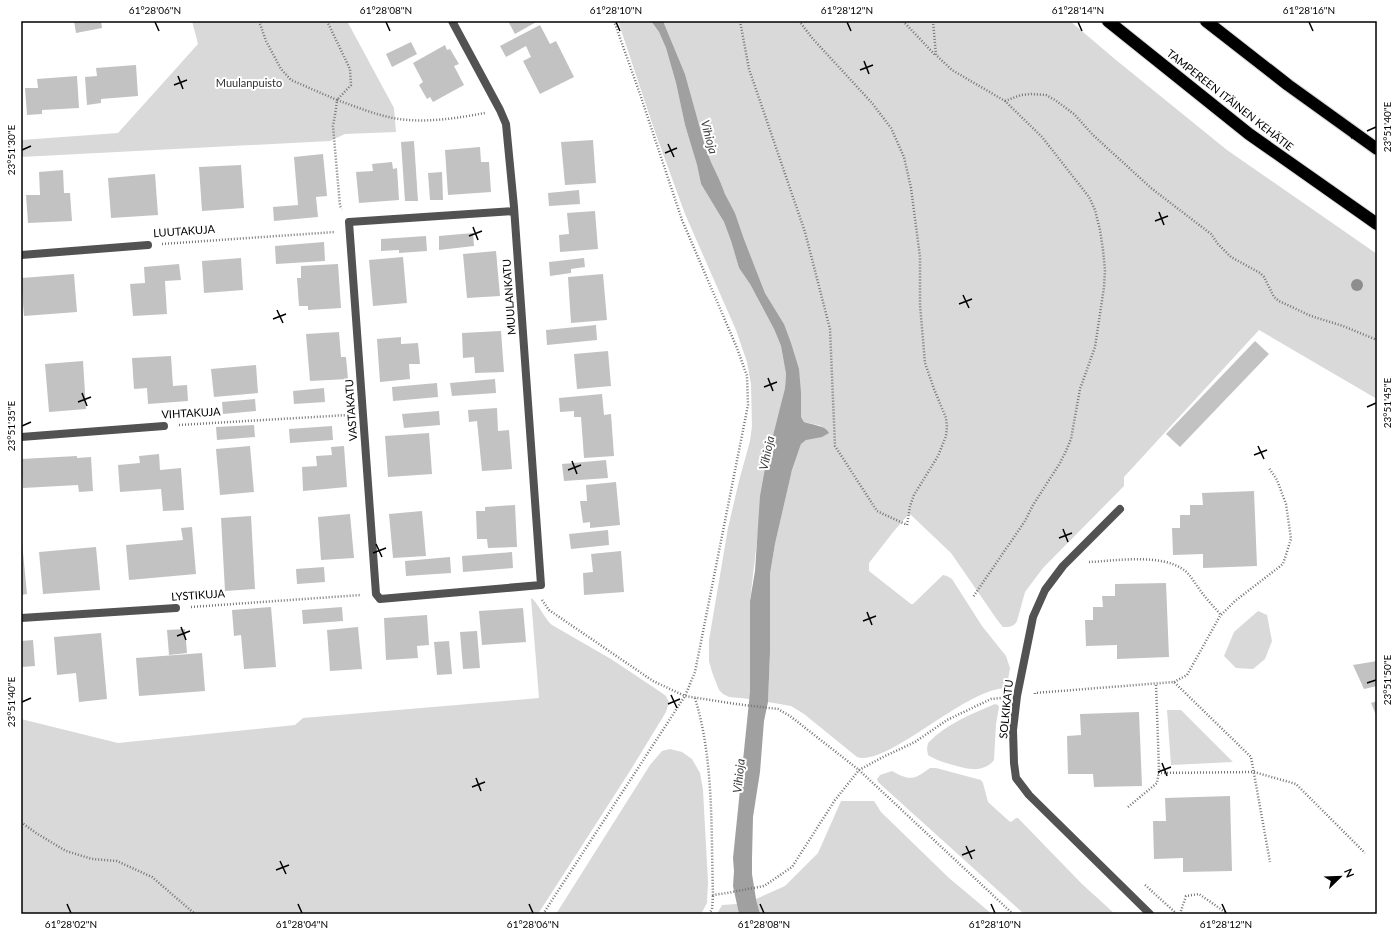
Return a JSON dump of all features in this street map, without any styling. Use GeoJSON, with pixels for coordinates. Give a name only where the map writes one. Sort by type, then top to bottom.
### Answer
{"type":"FeatureCollection","features":[{"type":"Feature","properties":{"kind":"highway","name":"TAMPEREEN ITÄINEN KEHÄTIE"},"geometry":{"type":"LineString","coordinates":[[1108,21],[1249,134],[1377,224]]}},
{"type":"Feature","properties":{"kind":"highway"},"geometry":{"type":"LineString","coordinates":[[1206,21],[1288,85],[1377,149]]}},
{"type":"Feature","properties":{"kind":"street","name":"MUULANKATU"},"geometry":{"type":"LineString","coordinates":[[452,21],[506,124],[514,211],[541,585]]}},
{"type":"Feature","properties":{"kind":"street"},"geometry":{"type":"LineString","coordinates":[[349,226],[514,211]]}},
{"type":"Feature","properties":{"kind":"street","name":"VASTAKATU"},"geometry":{"type":"LineString","coordinates":[[349,226],[376,594]]}},
{"type":"Feature","properties":{"kind":"street","name":"LUUTAKUJA"},"geometry":{"type":"LineString","coordinates":[[21,255],[148,245]]}},
{"type":"Feature","properties":{"kind":"street","name":"VIHTAKUJA"},"geometry":{"type":"LineString","coordinates":[[21,437],[164,426]]}},
{"type":"Feature","properties":{"kind":"street","name":"SOLKIKATU"},"geometry":{"type":"LineString","coordinates":[[1120,509],[1062,566],[1045,590],[1033,617],[1017,696],[1013,730],[1014,763],[1016,778],[1029,795],[1150,914]]}},
{"type":"Feature","properties":{"kind":"street"},"geometry":{"type":"LineString","coordinates":[[376,594],[380,599],[541,585]]}},
{"type":"Feature","properties":{"kind":"street","name":"LYSTIKUJA"},"geometry":{"type":"LineString","coordinates":[[21,618],[176,608]]}},
{"type":"Feature","properties":{"kind":"path"},"geometry":{"type":"LineString","coordinates":[[259,21],[266,41],[281,69],[291,80],[337,100],[382,115],[400,119],[429,120],[463,117],[500,110]]}},
{"type":"Feature","properties":{"kind":"path"},"geometry":{"type":"LineString","coordinates":[[328,21],[350,69],[351,84],[337,100],[333,126],[340,206],[349,226]]}},
{"type":"Feature","properties":{"kind":"path"},"geometry":{"type":"LineString","coordinates":[[543,914],[685,696],[694,672],[748,406],[747,376],[737,348],[682,220],[614,21]]}},
{"type":"Feature","properties":{"kind":"path"},"geometry":{"type":"LineString","coordinates":[[740,21],[749,69],[806,232],[830,329],[835,446],[877,511],[907,525],[910,506],[914,495],[938,456],[946,436],[947,427],[946,418],[925,363],[920,305],[920,257],[911,188],[904,157],[891,128],[872,103],[813,39],[799,21]]}},
{"type":"Feature","properties":{"kind":"path"},"geometry":{"type":"LineString","coordinates":[[903,21],[952,70],[1005,101],[1042,137],[1089,197],[1095,210],[1103,250],[1104,287],[1095,347],[1080,390],[1071,439],[1060,463],[1033,505],[1026,521],[973,597]]}},
{"type":"Feature","properties":{"kind":"path"},"geometry":{"type":"LineString","coordinates":[[933,21],[936,55]]}},
{"type":"Feature","properties":{"kind":"path"},"geometry":{"type":"LineString","coordinates":[[1005,101],[1021,95],[1032,94],[1046,95],[1055,100],[1074,114],[1093,135],[1151,188],[1211,234],[1227,253],[1260,273],[1264,277],[1275,299],[1311,316],[1343,326],[1377,340]]}},
{"type":"Feature","properties":{"kind":"path","name":"LUUTAKUJA"},"geometry":{"type":"LineString","coordinates":[[148,245],[349,226]]}},
{"type":"Feature","properties":{"kind":"path","name":"VIHTAKUJA"},"geometry":{"type":"LineString","coordinates":[[164,426],[362,415]]}},
{"type":"Feature","properties":{"kind":"path"},"geometry":{"type":"LineString","coordinates":[[1035,693],[1174,682],[1187,675],[1221,615],[1235,601],[1283,564],[1290,540],[1286,504],[1277,480],[1269,468]]}},
{"type":"Feature","properties":{"kind":"path"},"geometry":{"type":"LineString","coordinates":[[1088,562],[1147,560],[1170,563],[1183,569],[1191,576],[1203,594],[1221,615]]}},
{"type":"Feature","properties":{"kind":"path"},"geometry":{"type":"LineString","coordinates":[[541,585],[542,600],[549,610],[652,681],[685,696],[778,709],[810,730],[859,770],[1014,914]]}},
{"type":"Feature","properties":{"kind":"path","name":"LYSTIKUJA"},"geometry":{"type":"LineString","coordinates":[[176,608],[376,594]]}},
{"type":"Feature","properties":{"kind":"path"},"geometry":{"type":"LineString","coordinates":[[1174,682],[1251,757],[1270,862]]}},
{"type":"Feature","properties":{"kind":"path"},"geometry":{"type":"LineString","coordinates":[[1128,807],[1157,783],[1156,683]]}},
{"type":"Feature","properties":{"kind":"path"},"geometry":{"type":"LineString","coordinates":[[1034,700],[1036,685]]}},
{"type":"Feature","properties":{"kind":"path"},"geometry":{"type":"LineString","coordinates":[[712,895],[764,886],[792,867],[835,800],[859,770],[883,756],[914,742],[947,720],[991,699],[1017,696]]}},
{"type":"Feature","properties":{"kind":"path"},"geometry":{"type":"LineString","coordinates":[[695,698],[702,718],[709,778],[712,895],[712,909],[709,914]]}},
{"type":"Feature","properties":{"kind":"path"},"geometry":{"type":"LineString","coordinates":[[1158,773],[1254,772],[1296,784],[1365,853]]}},
{"type":"Feature","properties":{"kind":"path"},"geometry":{"type":"LineString","coordinates":[[21,822],[66,851],[92,858],[117,861],[152,877],[195,914]]}},
{"type":"Feature","properties":{"kind":"path"},"geometry":{"type":"LineString","coordinates":[[1180,914],[1186,896],[1199,894],[1225,912]]}},
{"type":"Feature","properties":{"kind":"green space","name":"Muulanpuisto"},"geometry":{"type":"Polygon","coordinates":[[[192,21],[347,21],[394,108],[396,132],[345,134],[330,141],[21,157],[21,140],[118,133],[198,44],[192,21]]]}},
{"type":"Feature","properties":{"kind":"green space"},"geometry":{"type":"Polygon","coordinates":[[[618,21],[651,21],[659,32],[666,48],[676,83],[685,125],[701,184],[724,222],[739,268],[750,284],[774,329],[781,346],[786,374],[785,388],[766,463],[750,601],[750,699],[729,697],[723,694],[719,690],[709,661],[709,640],[728,528],[750,441],[752,426],[751,384],[747,362],[736,330],[685,214],[654,129],[618,21]]]}},
{"type":"Feature","properties":{"kind":"green space"},"geometry":{"type":"Polygon","coordinates":[[[663,21],[1070,21],[1227,150],[1377,254],[1377,399],[1259,330],[1124,477],[1124,486],[1043,568],[1025,592],[1017,621],[1011,626],[1007,627],[1003,627],[998,621],[951,553],[911,515],[908,515],[869,563],[869,571],[911,604],[913,604],[943,575],[952,579],[982,626],[1006,656],[1010,668],[1007,686],[1006,688],[989,692],[969,701],[887,751],[871,757],[857,757],[804,714],[791,706],[768,702],[770,653],[770,574],[775,544],[792,470],[801,444],[822,426],[804,422],[801,417],[784,324],[765,293],[735,213],[711,162],[705,146],[685,74],[663,21]]]}},
{"type":"Feature","properties":{"kind":"green space"},"geometry":{"type":"Polygon","coordinates":[[[531,598],[536,602],[552,625],[611,659],[662,693],[666,696],[669,702],[666,712],[630,771],[538,914],[21,914],[21,719],[118,743],[295,725],[303,718],[539,698],[531,598]]]}},
{"type":"Feature","properties":{"kind":"green space"},"geometry":{"type":"Polygon","coordinates":[[[1258,611],[1267,615],[1272,641],[1265,659],[1253,669],[1236,668],[1224,656],[1234,632],[1258,611]]]}},
{"type":"Feature","properties":{"kind":"green space"},"geometry":{"type":"Polygon","coordinates":[[[995,704],[999,707],[996,724],[994,760],[990,764],[978,769],[967,768],[943,762],[928,755],[928,743],[935,736],[951,725],[995,704]]]}},
{"type":"Feature","properties":{"kind":"green space"},"geometry":{"type":"Polygon","coordinates":[[[1167,710],[1181,710],[1233,762],[1171,765],[1167,710]]]}},
{"type":"Feature","properties":{"kind":"green space"},"geometry":{"type":"Polygon","coordinates":[[[670,749],[682,752],[692,759],[700,773],[703,790],[708,882],[707,903],[701,914],[556,914],[650,765],[662,751],[670,749]]]}},
{"type":"Feature","properties":{"kind":"green space"},"geometry":{"type":"Polygon","coordinates":[[[930,768],[936,768],[981,780],[988,802],[1009,821],[1011,822],[1018,818],[1082,884],[1115,914],[1024,914],[878,782],[877,779],[880,775],[892,771],[908,778],[912,778],[920,775],[930,768]]]}},
{"type":"Feature","properties":{"kind":"green space"},"geometry":{"type":"Polygon","coordinates":[[[841,801],[874,801],[881,812],[949,878],[992,914],[760,914],[756,899],[785,886],[818,853],[841,801]]]}},
{"type":"Feature","properties":{"kind":"green space"},"geometry":{"type":"Polygon","coordinates":[[[737,904],[739,914],[717,914],[722,905],[737,904]]]}},
{"type":"Feature","properties":{"kind":"shaded area"},"geometry":{"type":"Polygon","coordinates":[[[651,21],[663,21],[685,74],[705,146],[711,162],[735,213],[765,293],[784,324],[799,369],[801,417],[804,422],[825,428],[829,433],[822,437],[806,440],[801,444],[792,470],[775,544],[770,574],[770,653],[768,702],[764,721],[760,772],[753,817],[752,874],[760,914],[739,914],[733,886],[733,858],[750,692],[750,601],[755,571],[760,496],[766,463],[785,388],[786,374],[781,346],[774,329],[750,284],[739,268],[724,222],[701,184],[666,48],[659,32],[651,21]]]}},
{"type":"Feature","properties":{"kind":"building"},"geometry":{"type":"Polygon","coordinates":[[[74,21],[101,21],[102,28],[76,33],[74,21]]]}},
{"type":"Feature","properties":{"kind":"building"},"geometry":{"type":"Polygon","coordinates":[[[508,21],[538,21],[515,34],[508,21]]]}},
{"type":"Feature","properties":{"kind":"building"},"geometry":{"type":"Polygon","coordinates":[[[540,25],[550,44],[556,41],[574,77],[540,94],[523,61],[531,57],[526,46],[506,57],[500,46],[540,25]]]}},
{"type":"Feature","properties":{"kind":"building"},"geometry":{"type":"Polygon","coordinates":[[[411,42],[417,54],[392,67],[386,54],[411,42]]]}},
{"type":"Feature","properties":{"kind":"building"},"geometry":{"type":"Polygon","coordinates":[[[445,45],[447,50],[450,49],[459,64],[454,66],[464,85],[433,102],[430,97],[427,99],[419,85],[423,82],[413,63],[445,45]]]}},
{"type":"Feature","properties":{"kind":"building"},"geometry":{"type":"Polygon","coordinates":[[[136,65],[138,96],[101,99],[101,103],[87,105],[85,77],[97,76],[96,68],[136,65]]]}},
{"type":"Feature","properties":{"kind":"building"},"geometry":{"type":"Polygon","coordinates":[[[77,76],[79,108],[42,110],[42,114],[27,115],[25,88],[38,88],[37,79],[77,76]]]}},
{"type":"Feature","properties":{"kind":"building"},"geometry":{"type":"Polygon","coordinates":[[[593,140],[596,183],[565,185],[561,142],[593,140]]]}},
{"type":"Feature","properties":{"kind":"building"},"geometry":{"type":"Polygon","coordinates":[[[414,141],[418,201],[405,201],[401,142],[414,141]]]}},
{"type":"Feature","properties":{"kind":"building"},"geometry":{"type":"Polygon","coordinates":[[[480,147],[481,162],[489,162],[491,192],[448,195],[445,150],[480,147]]]}},
{"type":"Feature","properties":{"kind":"building"},"geometry":{"type":"Polygon","coordinates":[[[323,154],[327,196],[316,197],[318,217],[274,221],[273,207],[298,205],[294,157],[323,154]]]}},
{"type":"Feature","properties":{"kind":"building"},"geometry":{"type":"Polygon","coordinates":[[[392,162],[393,169],[397,168],[399,200],[359,203],[356,172],[373,171],[372,164],[392,162]]]}},
{"type":"Feature","properties":{"kind":"building"},"geometry":{"type":"Polygon","coordinates":[[[241,165],[244,208],[202,211],[199,167],[241,165]]]}},
{"type":"Feature","properties":{"kind":"building"},"geometry":{"type":"Polygon","coordinates":[[[63,170],[64,193],[70,193],[72,221],[28,223],[26,195],[40,195],[39,172],[63,170]]]}},
{"type":"Feature","properties":{"kind":"building"},"geometry":{"type":"Polygon","coordinates":[[[442,172],[443,200],[430,200],[428,173],[442,172]]]}},
{"type":"Feature","properties":{"kind":"building"},"geometry":{"type":"Polygon","coordinates":[[[155,174],[158,215],[111,218],[108,178],[155,174]]]}},
{"type":"Feature","properties":{"kind":"building"},"geometry":{"type":"Polygon","coordinates":[[[579,190],[580,204],[549,206],[548,193],[579,190]]]}},
{"type":"Feature","properties":{"kind":"building"},"geometry":{"type":"Polygon","coordinates":[[[595,211],[598,249],[560,252],[559,235],[569,234],[567,213],[595,211]]]}},
{"type":"Feature","properties":{"kind":"building"},"geometry":{"type":"Polygon","coordinates":[[[473,233],[474,246],[439,250],[439,236],[473,233]]]}},
{"type":"Feature","properties":{"kind":"building"},"geometry":{"type":"Polygon","coordinates":[[[426,236],[427,251],[399,253],[399,250],[381,251],[381,239],[426,236]]]}},
{"type":"Feature","properties":{"kind":"building"},"geometry":{"type":"Polygon","coordinates":[[[324,242],[325,261],[276,264],[275,246],[324,242]]]}},
{"type":"Feature","properties":{"kind":"building"},"geometry":{"type":"Polygon","coordinates":[[[496,251],[500,296],[467,298],[463,254],[496,251]]]}},
{"type":"Feature","properties":{"kind":"building"},"geometry":{"type":"Polygon","coordinates":[[[403,257],[407,303],[373,306],[369,260],[403,257]]]}},
{"type":"Feature","properties":{"kind":"building"},"geometry":{"type":"Polygon","coordinates":[[[241,258],[243,290],[204,293],[202,261],[241,258]]]}},
{"type":"Feature","properties":{"kind":"building"},"geometry":{"type":"Polygon","coordinates":[[[584,258],[585,267],[571,269],[571,273],[550,276],[549,262],[584,258]]]}},
{"type":"Feature","properties":{"kind":"building"},"geometry":{"type":"Polygon","coordinates":[[[179,264],[181,280],[165,281],[167,314],[133,316],[130,284],[145,283],[144,267],[179,264]]]}},
{"type":"Feature","properties":{"kind":"building"},"geometry":{"type":"Polygon","coordinates":[[[338,264],[341,308],[308,310],[308,306],[299,306],[297,278],[301,278],[301,266],[338,264]]]}},
{"type":"Feature","properties":{"kind":"building"},"geometry":{"type":"Polygon","coordinates":[[[74,274],[77,312],[24,316],[21,278],[74,274]]]}},
{"type":"Feature","properties":{"kind":"building"},"geometry":{"type":"Polygon","coordinates":[[[603,274],[607,320],[571,323],[568,277],[603,274]]]}},
{"type":"Feature","properties":{"kind":"building"},"geometry":{"type":"Polygon","coordinates":[[[596,325],[597,340],[547,345],[546,330],[596,325]]]}},
{"type":"Feature","properties":{"kind":"building"},"geometry":{"type":"Polygon","coordinates":[[[501,331],[504,372],[475,373],[474,357],[463,358],[462,333],[501,331]]]}},
{"type":"Feature","properties":{"kind":"building"},"geometry":{"type":"Polygon","coordinates":[[[339,332],[341,357],[346,357],[348,379],[310,381],[306,334],[339,332]]]}},
{"type":"Feature","properties":{"kind":"building"},"geometry":{"type":"Polygon","coordinates":[[[401,337],[401,344],[418,343],[420,364],[409,364],[410,379],[380,382],[377,339],[401,337]]]}},
{"type":"Feature","properties":{"kind":"building"},"geometry":{"type":"Polygon","coordinates":[[[1255,341],[1269,354],[1180,447],[1166,434],[1255,341]]]}},
{"type":"Feature","properties":{"kind":"building"},"geometry":{"type":"Polygon","coordinates":[[[608,351],[611,386],[577,389],[574,354],[608,351]]]}},
{"type":"Feature","properties":{"kind":"building"},"geometry":{"type":"Polygon","coordinates":[[[171,356],[173,386],[187,385],[188,401],[148,404],[147,388],[134,389],[132,358],[171,356]]]}},
{"type":"Feature","properties":{"kind":"building"},"geometry":{"type":"Polygon","coordinates":[[[83,361],[86,409],[49,412],[45,364],[83,361]]]}},
{"type":"Feature","properties":{"kind":"building"},"geometry":{"type":"Polygon","coordinates":[[[256,365],[258,393],[214,397],[211,369],[256,365]]]}},
{"type":"Feature","properties":{"kind":"building"},"geometry":{"type":"Polygon","coordinates":[[[495,379],[496,393],[452,396],[450,383],[495,379]]]}},
{"type":"Feature","properties":{"kind":"building"},"geometry":{"type":"Polygon","coordinates":[[[437,383],[438,397],[393,401],[392,387],[437,383]]]}},
{"type":"Feature","properties":{"kind":"building"},"geometry":{"type":"Polygon","coordinates":[[[324,388],[325,402],[294,404],[293,391],[324,388]]]}},
{"type":"Feature","properties":{"kind":"building"},"geometry":{"type":"Polygon","coordinates":[[[602,394],[604,415],[611,414],[614,456],[584,458],[581,417],[574,417],[574,411],[560,412],[559,398],[602,394]]]}},
{"type":"Feature","properties":{"kind":"building"},"geometry":{"type":"Polygon","coordinates":[[[255,399],[256,411],[223,414],[222,402],[255,399]]]}},
{"type":"Feature","properties":{"kind":"building"},"geometry":{"type":"Polygon","coordinates":[[[497,408],[498,431],[509,430],[512,469],[482,471],[477,421],[469,422],[468,410],[497,408]]]}},
{"type":"Feature","properties":{"kind":"building"},"geometry":{"type":"Polygon","coordinates":[[[439,411],[440,425],[404,428],[402,414],[439,411]]]}},
{"type":"Feature","properties":{"kind":"building"},"geometry":{"type":"Polygon","coordinates":[[[254,425],[255,437],[217,440],[216,427],[254,425]]]}},
{"type":"Feature","properties":{"kind":"building"},"geometry":{"type":"Polygon","coordinates":[[[332,426],[333,440],[290,443],[289,429],[332,426]]]}},
{"type":"Feature","properties":{"kind":"building"},"geometry":{"type":"Polygon","coordinates":[[[429,433],[432,474],[388,477],[385,436],[429,433]]]}},
{"type":"Feature","properties":{"kind":"building"},"geometry":{"type":"Polygon","coordinates":[[[250,446],[254,492],[220,495],[216,449],[250,446]]]}},
{"type":"Feature","properties":{"kind":"building"},"geometry":{"type":"Polygon","coordinates":[[[344,446],[347,487],[303,491],[302,467],[317,466],[316,456],[332,455],[331,447],[344,446]]]}},
{"type":"Feature","properties":{"kind":"building"},"geometry":{"type":"Polygon","coordinates":[[[159,454],[160,470],[181,468],[184,510],[163,511],[161,489],[120,492],[118,465],[140,463],[139,456],[159,454]]]}},
{"type":"Feature","properties":{"kind":"building"},"geometry":{"type":"Polygon","coordinates":[[[77,456],[77,458],[91,457],[93,491],[79,492],[78,485],[23,488],[21,459],[77,456]]]}},
{"type":"Feature","properties":{"kind":"building"},"geometry":{"type":"Polygon","coordinates":[[[606,460],[608,478],[564,481],[562,464],[606,460]]]}},
{"type":"Feature","properties":{"kind":"building"},"geometry":{"type":"Polygon","coordinates":[[[616,482],[620,525],[590,528],[590,522],[583,523],[580,501],[587,501],[586,485],[616,482]]]}},
{"type":"Feature","properties":{"kind":"building"},"geometry":{"type":"Polygon","coordinates":[[[1254,491],[1257,566],[1203,568],[1203,554],[1173,555],[1172,528],[1180,528],[1180,515],[1190,515],[1190,505],[1203,505],[1202,493],[1254,491]]]}},
{"type":"Feature","properties":{"kind":"building"},"geometry":{"type":"Polygon","coordinates":[[[515,505],[517,547],[488,548],[487,539],[477,539],[476,511],[485,511],[485,507],[515,505]]]}},
{"type":"Feature","properties":{"kind":"building"},"geometry":{"type":"Polygon","coordinates":[[[422,511],[426,556],[393,558],[389,514],[422,511]]]}},
{"type":"Feature","properties":{"kind":"building"},"geometry":{"type":"Polygon","coordinates":[[[350,514],[354,558],[321,560],[318,517],[350,514]]]}},
{"type":"Feature","properties":{"kind":"building"},"geometry":{"type":"Polygon","coordinates":[[[251,516],[255,589],[225,591],[221,518],[251,516]]]}},
{"type":"Feature","properties":{"kind":"building"},"geometry":{"type":"Polygon","coordinates":[[[192,527],[196,574],[129,580],[126,545],[183,540],[181,528],[192,527]]]}},
{"type":"Feature","properties":{"kind":"building"},"geometry":{"type":"Polygon","coordinates":[[[608,530],[609,545],[571,549],[569,534],[608,530]]]}},
{"type":"Feature","properties":{"kind":"building"},"geometry":{"type":"Polygon","coordinates":[[[21,542],[27,594],[21,595],[21,542]]]}},
{"type":"Feature","properties":{"kind":"building"},"geometry":{"type":"Polygon","coordinates":[[[96,547],[100,590],[43,594],[39,552],[96,547]]]}},
{"type":"Feature","properties":{"kind":"building"},"geometry":{"type":"Polygon","coordinates":[[[621,551],[624,592],[584,595],[583,573],[593,572],[591,554],[621,551]]]}},
{"type":"Feature","properties":{"kind":"building"},"geometry":{"type":"Polygon","coordinates":[[[512,552],[513,568],[463,572],[462,556],[512,552]]]}},
{"type":"Feature","properties":{"kind":"building"},"geometry":{"type":"Polygon","coordinates":[[[450,557],[451,573],[406,576],[405,561],[450,557]]]}},
{"type":"Feature","properties":{"kind":"building"},"geometry":{"type":"Polygon","coordinates":[[[324,567],[325,582],[297,584],[296,569],[324,567]]]}},
{"type":"Feature","properties":{"kind":"building"},"geometry":{"type":"Polygon","coordinates":[[[1166,583],[1169,657],[1117,659],[1117,645],[1086,646],[1085,620],[1093,620],[1093,607],[1103,607],[1102,596],[1115,596],[1115,584],[1166,583]]]}},
{"type":"Feature","properties":{"kind":"building"},"geometry":{"type":"Polygon","coordinates":[[[271,607],[276,667],[244,669],[241,635],[234,636],[232,610],[271,607]]]}},
{"type":"Feature","properties":{"kind":"building"},"geometry":{"type":"Polygon","coordinates":[[[342,607],[343,621],[303,624],[302,610],[342,607]]]}},
{"type":"Feature","properties":{"kind":"building"},"geometry":{"type":"Polygon","coordinates":[[[523,608],[526,642],[482,645],[479,611],[523,608]]]}},
{"type":"Feature","properties":{"kind":"building"},"geometry":{"type":"Polygon","coordinates":[[[427,615],[429,645],[417,646],[418,658],[386,660],[384,618],[427,615]]]}},
{"type":"Feature","properties":{"kind":"building"},"geometry":{"type":"Polygon","coordinates":[[[358,627],[362,669],[330,671],[327,630],[358,627]]]}},
{"type":"Feature","properties":{"kind":"building"},"geometry":{"type":"Polygon","coordinates":[[[185,629],[187,653],[169,655],[167,630],[185,629]]]}},
{"type":"Feature","properties":{"kind":"building"},"geometry":{"type":"Polygon","coordinates":[[[477,631],[480,668],[463,669],[460,632],[477,631]]]}},
{"type":"Feature","properties":{"kind":"building"},"geometry":{"type":"Polygon","coordinates":[[[101,633],[107,699],[79,702],[76,673],[57,675],[54,637],[101,633]]]}},
{"type":"Feature","properties":{"kind":"building"},"geometry":{"type":"Polygon","coordinates":[[[33,640],[35,666],[22,667],[21,641],[33,640]]]}},
{"type":"Feature","properties":{"kind":"building"},"geometry":{"type":"Polygon","coordinates":[[[449,641],[452,674],[437,675],[434,642],[449,641]]]}},
{"type":"Feature","properties":{"kind":"building"},"geometry":{"type":"Polygon","coordinates":[[[202,653],[205,691],[139,696],[136,658],[202,653]]]}},
{"type":"Feature","properties":{"kind":"building"},"geometry":{"type":"Polygon","coordinates":[[[1377,661],[1377,686],[1364,689],[1353,665],[1377,661]]]}},
{"type":"Feature","properties":{"kind":"building"},"geometry":{"type":"Polygon","coordinates":[[[1377,701],[1377,717],[1371,703],[1377,701]]]}},
{"type":"Feature","properties":{"kind":"building"},"geometry":{"type":"Polygon","coordinates":[[[1139,712],[1142,786],[1094,787],[1093,774],[1068,774],[1067,736],[1081,735],[1080,714],[1139,712]]]}},
{"type":"Feature","properties":{"kind":"building"},"geometry":{"type":"Polygon","coordinates":[[[1230,796],[1232,871],[1183,872],[1183,858],[1154,859],[1153,821],[1166,821],[1165,798],[1230,796]]]}},
{"type":"Feature","properties":{"kind":"water label","name":"Vihioja"},"geometry":{"type":"Point","coordinates":[709,137]}},
{"type":"Feature","properties":{"kind":"water label","name":"Vihioja"},"geometry":{"type":"Point","coordinates":[767,453]}},
{"type":"Feature","properties":{"kind":"water label","name":"Vihioja"},"geometry":{"type":"Point","coordinates":[739,776]}}]}
